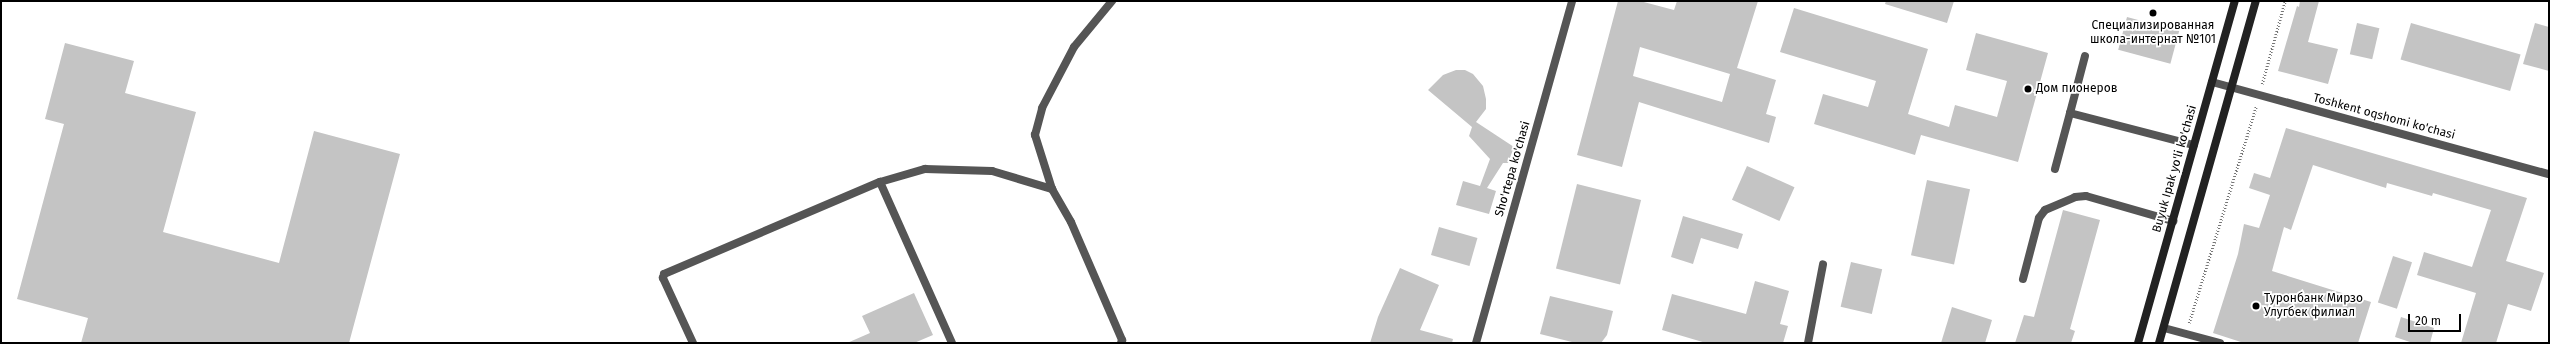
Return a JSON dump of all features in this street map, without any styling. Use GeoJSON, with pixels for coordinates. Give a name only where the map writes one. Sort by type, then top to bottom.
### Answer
{"type":"FeatureCollection","features":[{"type":"Feature","properties":{"kind":"main road","name":"Buyuk Ipak yo'li ko'chasi"},"geometry":{"type":"LineString","coordinates":[[2138,343],[2235,1]]}},
{"type":"Feature","properties":{"kind":"main road"},"geometry":{"type":"LineString","coordinates":[[2159,343],[2256,1]]}},
{"type":"Feature","properties":{"kind":"street"},"geometry":{"type":"LineString","coordinates":[[1112,1],[1074,47],[1042,108],[1035,135],[1052,189],[1071,222],[1122,340],[1121,343]]}},
{"type":"Feature","properties":{"kind":"street","name":"Sho'rtepa ko'chasi"},"geometry":{"type":"LineString","coordinates":[[1476,343],[1572,1]]}},
{"type":"Feature","properties":{"kind":"street"},"geometry":{"type":"LineString","coordinates":[[2055,169],[2085,56]]}},
{"type":"Feature","properties":{"kind":"street","name":"Toshkent oqshomi ko'chasi"},"geometry":{"type":"LineString","coordinates":[[2212,82],[2549,174]]}},
{"type":"Feature","properties":{"kind":"street"},"geometry":{"type":"LineString","coordinates":[[2070,113],[2194,146]]}},
{"type":"Feature","properties":{"kind":"street"},"geometry":{"type":"LineString","coordinates":[[693,343],[663,278],[664,274],[880,182],[925,169],[992,171],[1052,189]]}},
{"type":"Feature","properties":{"kind":"street"},"geometry":{"type":"LineString","coordinates":[[880,182],[952,343]]}},
{"type":"Feature","properties":{"kind":"street"},"geometry":{"type":"LineString","coordinates":[[2023,280],[2039,218],[2045,210],[2075,197],[2086,196],[2172,221]]}},
{"type":"Feature","properties":{"kind":"street"},"geometry":{"type":"LineString","coordinates":[[1808,343],[1823,264]]}},
{"type":"Feature","properties":{"kind":"street"},"geometry":{"type":"LineString","coordinates":[[2164,328],[2186,333],[2205,341],[2220,343]]}},
{"type":"Feature","properties":{"kind":"path"},"geometry":{"type":"LineString","coordinates":[[2186,333],[2259,95],[2285,1]]}},
{"type":"Feature","properties":{"kind":"building"},"geometry":{"type":"Polygon","coordinates":[[[1618,1],[1640,1],[1674,10],[1677,1],[1758,1],[1737,68],[1776,80],[1766,114],[1776,117],[1769,143],[1639,102],[1622,167],[1577,155],[1618,1]],[[1640,47],[1633,76],[1722,102],[1730,74],[1640,47]]]}},
{"type":"Feature","properties":{"kind":"building"},"geometry":{"type":"Polygon","coordinates":[[[1886,1],[1954,1],[1947,23],[1885,4],[1886,1]]]}},
{"type":"Feature","properties":{"kind":"building"},"geometry":{"type":"Polygon","coordinates":[[[2300,1],[2319,1],[2308,42],[2338,49],[2328,84],[2278,71],[2297,6],[2299,7],[2300,1]]]}},
{"type":"Feature","properties":{"kind":"building"},"geometry":{"type":"Polygon","coordinates":[[[1794,8],[1928,49],[1908,114],[1949,127],[1955,105],[1997,117],[2007,81],[1966,70],[1976,33],[2048,53],[2018,162],[1921,135],[1915,155],[1814,124],[1823,94],[1868,107],[1876,81],[1780,52],[1794,8]]]}},
{"type":"Feature","properties":{"kind":"building"},"geometry":{"type":"Polygon","coordinates":[[[2127,17],[2179,31],[2170,64],[2118,50],[2127,17]]]}},
{"type":"Feature","properties":{"kind":"building"},"geometry":{"type":"Polygon","coordinates":[[[2357,23],[2379,28],[2372,59],[2350,54],[2357,23]]]}},
{"type":"Feature","properties":{"kind":"building"},"geometry":{"type":"Polygon","coordinates":[[[2411,23],[2521,54],[2510,91],[2401,60],[2411,23]]]}},
{"type":"Feature","properties":{"kind":"building"},"geometry":{"type":"Polygon","coordinates":[[[2535,23],[2549,27],[2549,71],[2523,64],[2535,23]]]}},
{"type":"Feature","properties":{"kind":"building"},"geometry":{"type":"Polygon","coordinates":[[[65,43],[134,61],[125,93],[196,112],[163,232],[279,263],[314,131],[400,154],[349,343],[81,343],[88,318],[17,299],[64,124],[45,119],[65,43]]]}},
{"type":"Feature","properties":{"kind":"building"},"geometry":{"type":"Polygon","coordinates":[[[1456,70],[1465,70],[1473,74],[1483,86],[1486,99],[1486,109],[1476,122],[1514,147],[1508,163],[1503,163],[1487,188],[1496,191],[1489,214],[1456,205],[1463,181],[1480,186],[1490,159],[1469,136],[1472,127],[1428,90],[1443,75],[1456,70]]]}},
{"type":"Feature","properties":{"kind":"building"},"geometry":{"type":"Polygon","coordinates":[[[2286,128],[2527,198],[2506,261],[2544,273],[2531,311],[2508,304],[2496,343],[2461,343],[2476,293],[2417,275],[2424,252],[2472,267],[2491,210],[2433,193],[2432,196],[2387,183],[2386,188],[2313,165],[2291,230],[2284,227],[2272,271],[2371,302],[2358,343],[2244,343],[2213,333],[2238,254],[2244,224],[2259,228],[2270,195],[2249,188],[2254,173],[2270,178],[2286,128]]]}},
{"type":"Feature","properties":{"kind":"building"},"geometry":{"type":"Polygon","coordinates":[[[1747,166],[1795,187],[1779,221],[1732,200],[1747,166]]]}},
{"type":"Feature","properties":{"kind":"building"},"geometry":{"type":"Polygon","coordinates":[[[1927,180],[1970,189],[1954,264],[1911,255],[1927,180]]]}},
{"type":"Feature","properties":{"kind":"building"},"geometry":{"type":"Polygon","coordinates":[[[1577,184],[1641,200],[1620,284],[1556,268],[1577,184]]]}},
{"type":"Feature","properties":{"kind":"building"},"geometry":{"type":"Polygon","coordinates":[[[2063,210],[2100,220],[2070,329],[2075,331],[2071,343],[2015,343],[2024,315],[2034,317],[2063,210]]]}},
{"type":"Feature","properties":{"kind":"building"},"geometry":{"type":"Polygon","coordinates":[[[1683,216],[1743,234],[1738,249],[1701,238],[1693,264],[1671,257],[1683,216]]]}},
{"type":"Feature","properties":{"kind":"building"},"geometry":{"type":"Polygon","coordinates":[[[1439,227],[1477,238],[1469,266],[1431,255],[1439,227]]]}},
{"type":"Feature","properties":{"kind":"building"},"geometry":{"type":"Polygon","coordinates":[[[2393,256],[2412,262],[2397,309],[2378,303],[2393,256]]]}},
{"type":"Feature","properties":{"kind":"building"},"geometry":{"type":"Polygon","coordinates":[[[1851,262],[1882,269],[1872,314],[1841,307],[1851,262]]]}},
{"type":"Feature","properties":{"kind":"building"},"geometry":{"type":"Polygon","coordinates":[[[1400,268],[1439,285],[1420,330],[1453,339],[1452,343],[1370,343],[1378,317],[1400,268]]]}},
{"type":"Feature","properties":{"kind":"building"},"geometry":{"type":"Polygon","coordinates":[[[1755,281],[1789,291],[1780,324],[1788,326],[1783,343],[1706,343],[1662,330],[1672,294],[1746,314],[1755,281]]]}},
{"type":"Feature","properties":{"kind":"building"},"geometry":{"type":"Polygon","coordinates":[[[914,293],[933,335],[914,343],[847,343],[870,333],[862,316],[914,293]]]}},
{"type":"Feature","properties":{"kind":"building"},"geometry":{"type":"Polygon","coordinates":[[[1550,296],[1613,311],[1607,335],[1601,343],[1576,343],[1540,334],[1550,296]]]}},
{"type":"Feature","properties":{"kind":"building"},"geometry":{"type":"Polygon","coordinates":[[[1952,307],[1992,320],[1985,343],[1941,343],[1952,307]]]}},
{"type":"Feature","properties":{"kind":"building"},"geometry":{"type":"Polygon","coordinates":[[[2401,317],[2434,328],[2430,343],[2413,343],[2395,337],[2401,317]]]}},
{"type":"Feature","properties":{"kind":"place","name":"Специализированная школа-интернат №101"},"geometry":{"type":"Point","coordinates":[2153,13]}},
{"type":"Feature","properties":{"kind":"place","name":"Дом пионеров"},"geometry":{"type":"Point","coordinates":[2028,89]}},
{"type":"Feature","properties":{"kind":"place","name":"Туронбанк Мирзо Улугбек филиал"},"geometry":{"type":"Point","coordinates":[2256,306]}}]}
